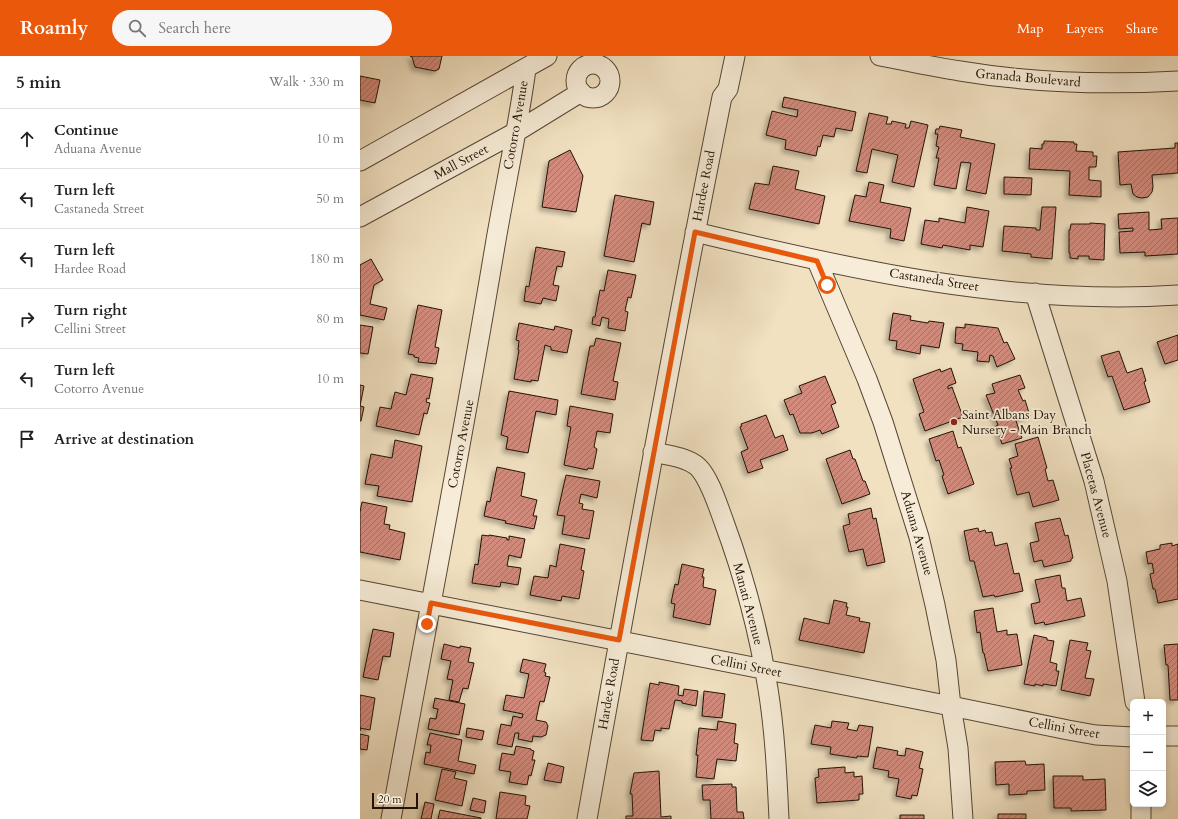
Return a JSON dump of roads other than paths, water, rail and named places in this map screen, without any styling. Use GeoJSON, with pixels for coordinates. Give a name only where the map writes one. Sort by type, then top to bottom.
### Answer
{"type":"FeatureCollection","features":[{"type":"Feature","properties":{"kind":"street"},"geometry":{"type":"LineString","coordinates":[[360,161],[547,56]]}},
{"type":"Feature","properties":{"kind":"street","name":"Hardee Road"},"geometry":{"type":"LineString","coordinates":[[722,56],[719,87],[722,97]]}},
{"type":"Feature","properties":{"kind":"street","name":"Hardee Road"},"geometry":{"type":"LineString","coordinates":[[586,819],[695,232],[722,97],[728,89],[735,56]]}},
{"type":"Feature","properties":{"kind":"street","name":"Granada Boulevard"},"geometry":{"type":"LineString","coordinates":[[880,56],[961,72],[1027,79],[1111,83],[1178,81]]}},
{"type":"Feature","properties":{"kind":"street","name":"Cotorro Avenue"},"geometry":{"type":"LineString","coordinates":[[391,819],[472,382],[526,69]]}},
{"type":"Feature","properties":{"kind":"street","name":"Mall Street"},"geometry":{"type":"LineString","coordinates":[[360,217],[516,132],[581,92]]}},
{"type":"Feature","properties":{"kind":"street","name":"Castaneda Street"},"geometry":{"type":"LineString","coordinates":[[695,232],[817,261],[954,284],[1035,293],[1104,296],[1178,295]]}},
{"type":"Feature","properties":{"kind":"street","name":"Aduana Avenue"},"geometry":{"type":"LineString","coordinates":[[817,261],[878,408],[919,537],[936,605],[946,660],[951,706],[958,748],[963,819]]}},
{"type":"Feature","properties":{"kind":"street","name":"Placetas Avenue"},"geometry":{"type":"LineString","coordinates":[[1035,293],[1094,480],[1117,581],[1136,699]]}},
{"type":"Feature","properties":{"kind":"street","name":"Manati Avenue"},"geometry":{"type":"LineString","coordinates":[[653,452],[672,456],[692,463],[702,471],[726,528],[743,579],[765,669],[774,745],[779,819]]}},
{"type":"Feature","properties":{"kind":"street","name":"Cellini Street"},"geometry":{"type":"LineString","coordinates":[[360,590],[765,669],[1039,725],[1096,735],[1130,737]]}},
{"type":"Feature","properties":{"kind":"street"},"geometry":{"type":"LineString","coordinates":[[1166,736],[1178,736]]}},
{"type":"Feature","properties":{"kind":"street"},"geometry":{"type":"LineString","coordinates":[[1141,807],[1141,819]]}},
{"type":"Feature","properties":{"kind":"place","name":"Saint Albans Day Nursery - Main Branch"},"geometry":{"type":"Point","coordinates":[954,422]}}]}
